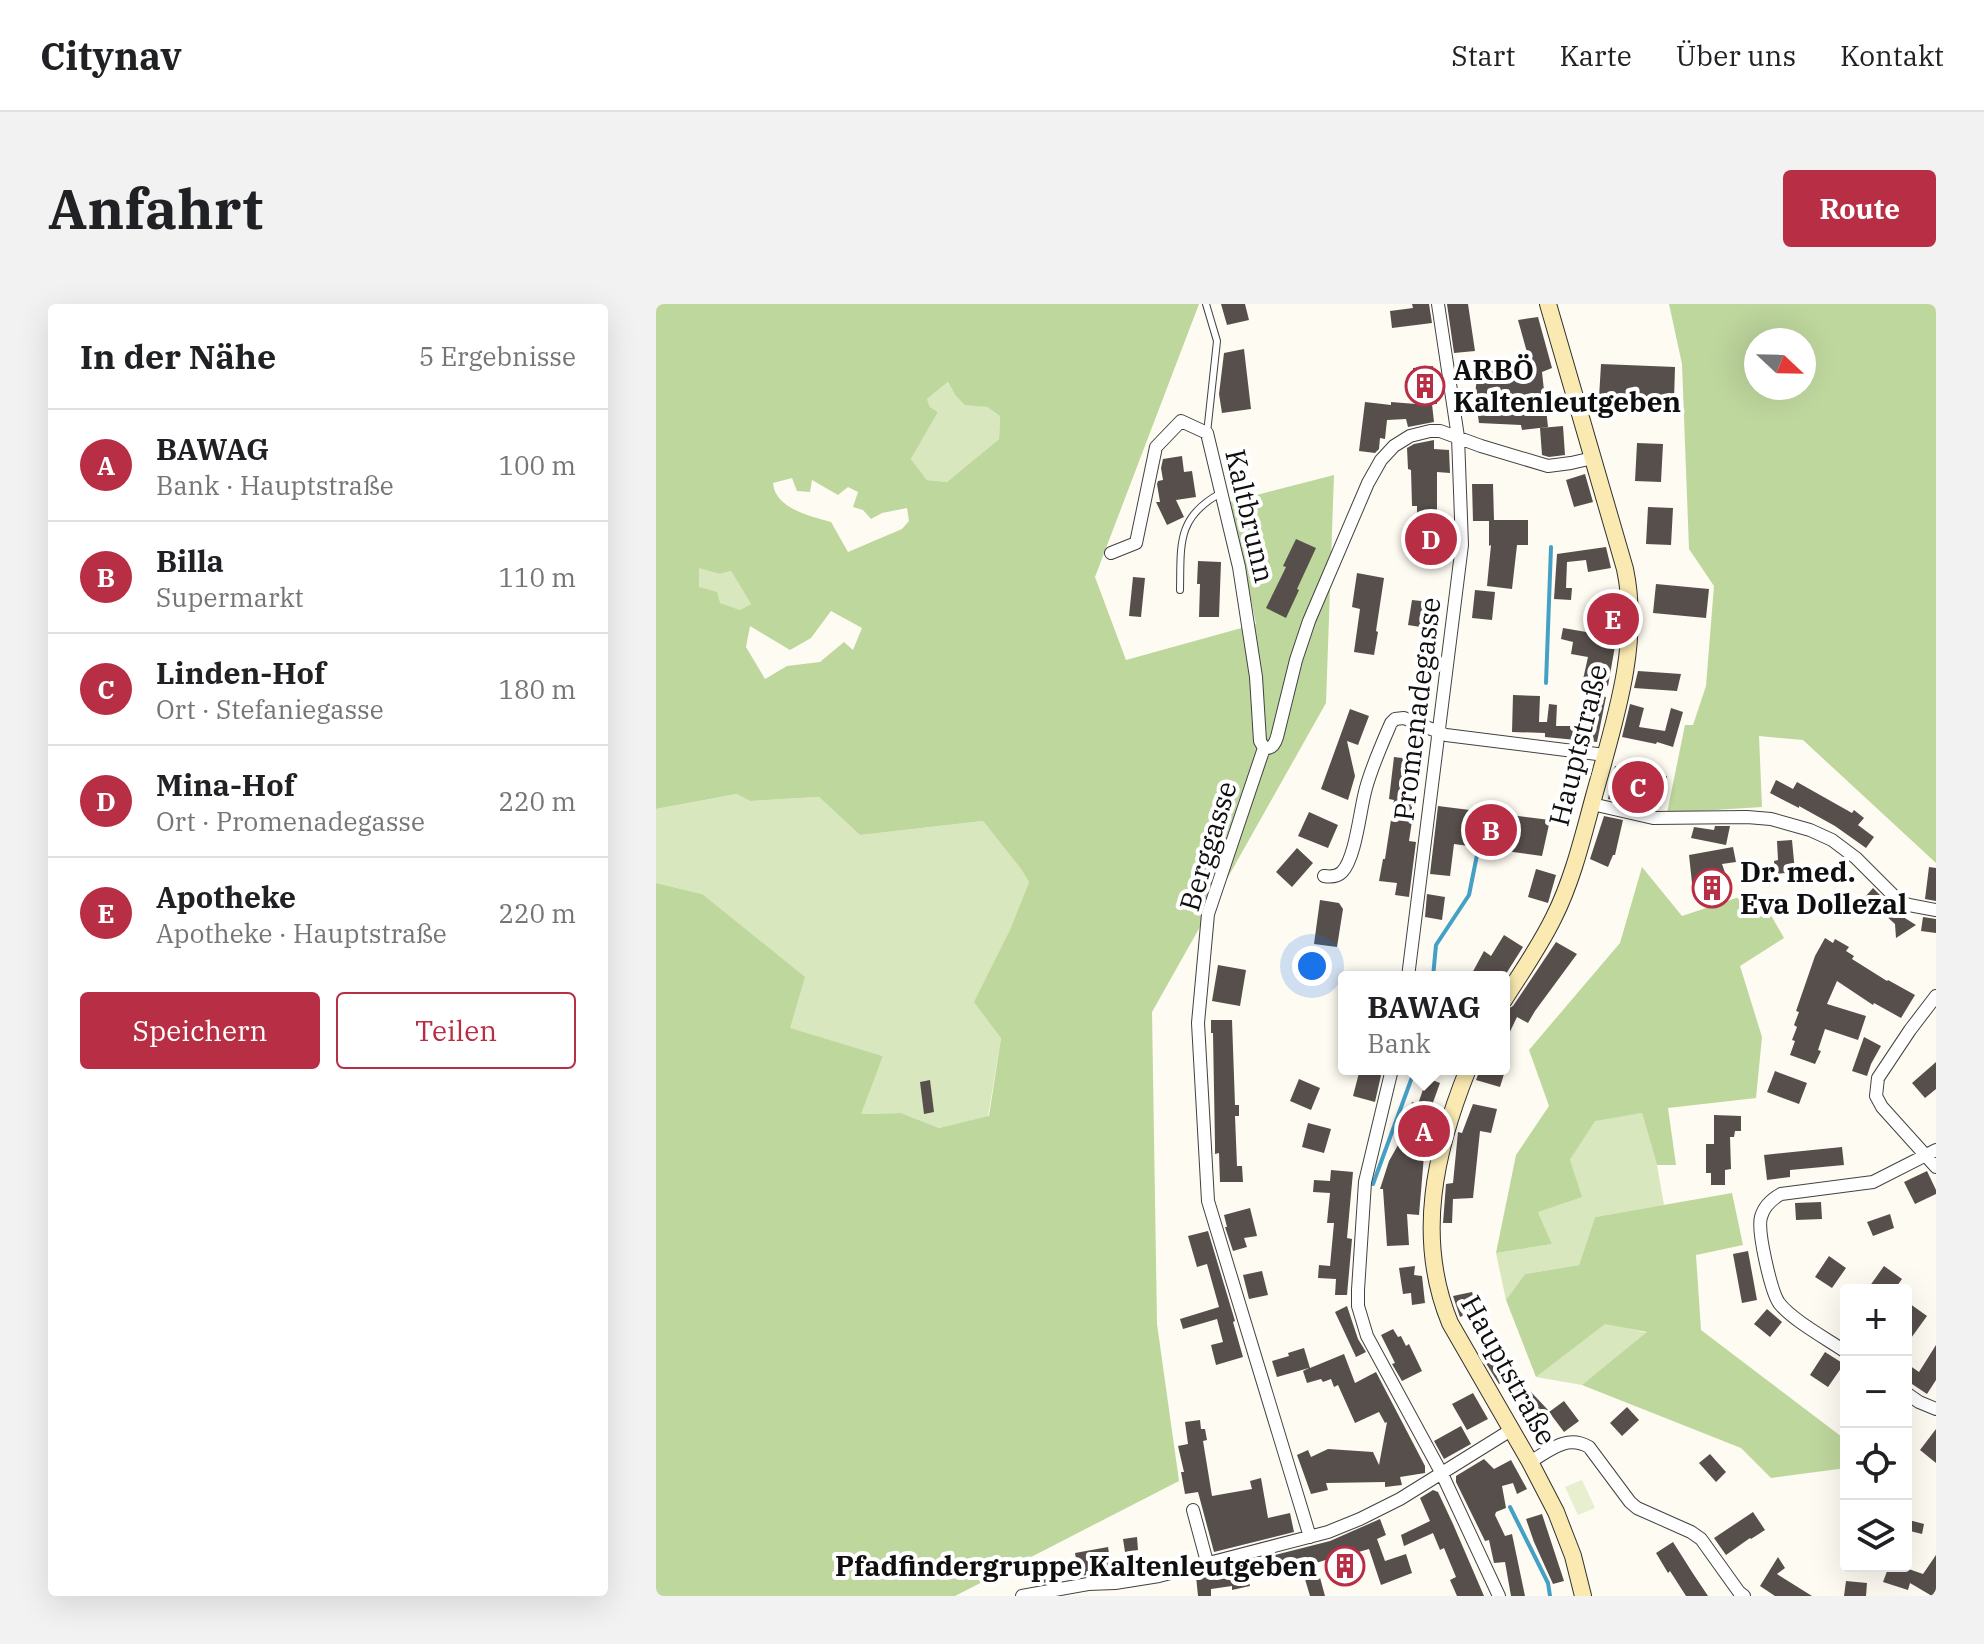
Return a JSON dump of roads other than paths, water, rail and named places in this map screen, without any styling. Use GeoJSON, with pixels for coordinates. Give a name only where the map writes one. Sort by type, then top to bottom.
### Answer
{"type":"FeatureCollection","features":[{"type":"Feature","properties":{"kind":"main road","name":"Hauptstraße"},"geometry":{"type":"LineString","coordinates":[[1510,990],[1555,915],[1570,877],[1623,680],[1631,613],[1625,569],[1548,304]]}},
{"type":"Feature","properties":{"kind":"main road","name":"Hauptstraße"},"geometry":{"type":"LineString","coordinates":[[1466,1075],[1444,1136],[1433,1186],[1431,1236],[1440,1299],[1450,1323],[1556,1512],[1573,1556],[1583,1596]]}},
{"type":"Feature","properties":{"kind":"street","name":"Promenadegasse"},"geometry":{"type":"LineString","coordinates":[[1409,971],[1462,545],[1458,437],[1438,304]]}},
{"type":"Feature","properties":{"kind":"street","name":"Kaltbrunn"},"geometry":{"type":"LineString","coordinates":[[1111,553],[1136,543],[1156,447],[1181,421],[1207,433],[1239,567],[1256,677],[1260,741],[1264,748]]}},
{"type":"Feature","properties":{"kind":"street","name":"Berggasse"},"geometry":{"type":"LineString","coordinates":[[1310,1537],[1208,1201],[1198,1023],[1208,914],[1264,748],[1271,748],[1275,742],[1309,621],[1375,469],[1387,452],[1410,436],[1440,431],[1548,466],[1593,458]]}},
{"type":"Feature","properties":{"kind":"street"},"geometry":{"type":"LineString","coordinates":[[1324,876],[1339,874],[1347,862],[1356,836],[1366,785],[1395,719],[1404,718],[1446,735],[1605,755]]}},
{"type":"Feature","properties":{"kind":"street"},"geometry":{"type":"LineString","coordinates":[[1592,804],[1653,818],[1747,817],[1771,819],[1810,830],[1832,840],[1856,858],[1899,901],[1936,910]]}},
{"type":"Feature","properties":{"kind":"street"},"geometry":{"type":"LineString","coordinates":[[1936,996],[1880,1074],[1876,1087],[1880,1104],[1930,1153],[1936,1167]]}},
{"type":"Feature","properties":{"kind":"street"},"geometry":{"type":"LineString","coordinates":[[1391,1075],[1365,1182],[1358,1306],[1367,1336],[1442,1474],[1499,1596]]}},
{"type":"Feature","properties":{"kind":"street"},"geometry":{"type":"LineString","coordinates":[[1840,1348],[1791,1315],[1777,1300],[1761,1234],[1762,1216],[1771,1200],[1787,1191],[1873,1182],[1930,1153]]}},
{"type":"Feature","properties":{"kind":"street"},"geometry":{"type":"LineString","coordinates":[[1912,1397],[1936,1409]]}},
{"type":"Feature","properties":{"kind":"street"},"geometry":{"type":"LineString","coordinates":[[1022,1596],[1088,1584],[1115,1586],[1176,1574],[1207,1562],[1328,1532],[1379,1510],[1511,1430]]}},
{"type":"Feature","properties":{"kind":"street"},"geometry":{"type":"LineString","coordinates":[[1530,1462],[1563,1442],[1585,1444],[1637,1508],[1701,1539],[1744,1596]]}},
{"type":"Feature","properties":{"kind":"street"},"geometry":{"type":"LineString","coordinates":[[1193,1510],[1207,1562]]}},
{"type":"Feature","properties":{"kind":"lane"},"geometry":{"type":"LineString","coordinates":[[1206,304],[1217,341],[1207,433]]}},
{"type":"Feature","properties":{"kind":"lane"},"geometry":{"type":"LineString","coordinates":[[1180,590],[1181,541],[1185,528],[1198,508],[1221,493]]}},
{"type":"Feature","properties":{"kind":"waterway"},"geometry":{"type":"LineString","coordinates":[[1546,683],[1551,547]]}},
{"type":"Feature","properties":{"kind":"waterway"},"geometry":{"type":"LineString","coordinates":[[1434,971],[1436,945],[1469,895],[1478,850]]}},
{"type":"Feature","properties":{"kind":"waterway"},"geometry":{"type":"LineString","coordinates":[[1373,1184],[1413,1075]]}},
{"type":"Feature","properties":{"kind":"waterway"},"geometry":{"type":"LineString","coordinates":[[1510,1507],[1548,1583],[1550,1596]]}},
{"type":"Feature","properties":{"kind":"place","name":"ARBÖ Kaltenleutgeben"},"geometry":{"type":"Point","coordinates":[1425,386]}},
{"type":"Feature","properties":{"kind":"place","name":"Mina-Hof"},"geometry":{"type":"Point","coordinates":[1431,539]}},
{"type":"Feature","properties":{"kind":"place","name":"Apotheke"},"geometry":{"type":"Point","coordinates":[1613,619]}},
{"type":"Feature","properties":{"kind":"place","name":"Linden-Hof"},"geometry":{"type":"Point","coordinates":[1638,787]}},
{"type":"Feature","properties":{"kind":"place","name":"Billa"},"geometry":{"type":"Point","coordinates":[1491,830]}},
{"type":"Feature","properties":{"kind":"place","name":"Dr. med. Eva Dollezal"},"geometry":{"type":"Point","coordinates":[1712,888]}},
{"type":"Feature","properties":{"kind":"place","name":"BAWAG"},"geometry":{"type":"Point","coordinates":[1424,1131]}},
{"type":"Feature","properties":{"kind":"place","name":"Pfadfindergruppe Kaltenleutgeben"},"geometry":{"type":"Point","coordinates":[1345,1566]}}]}
